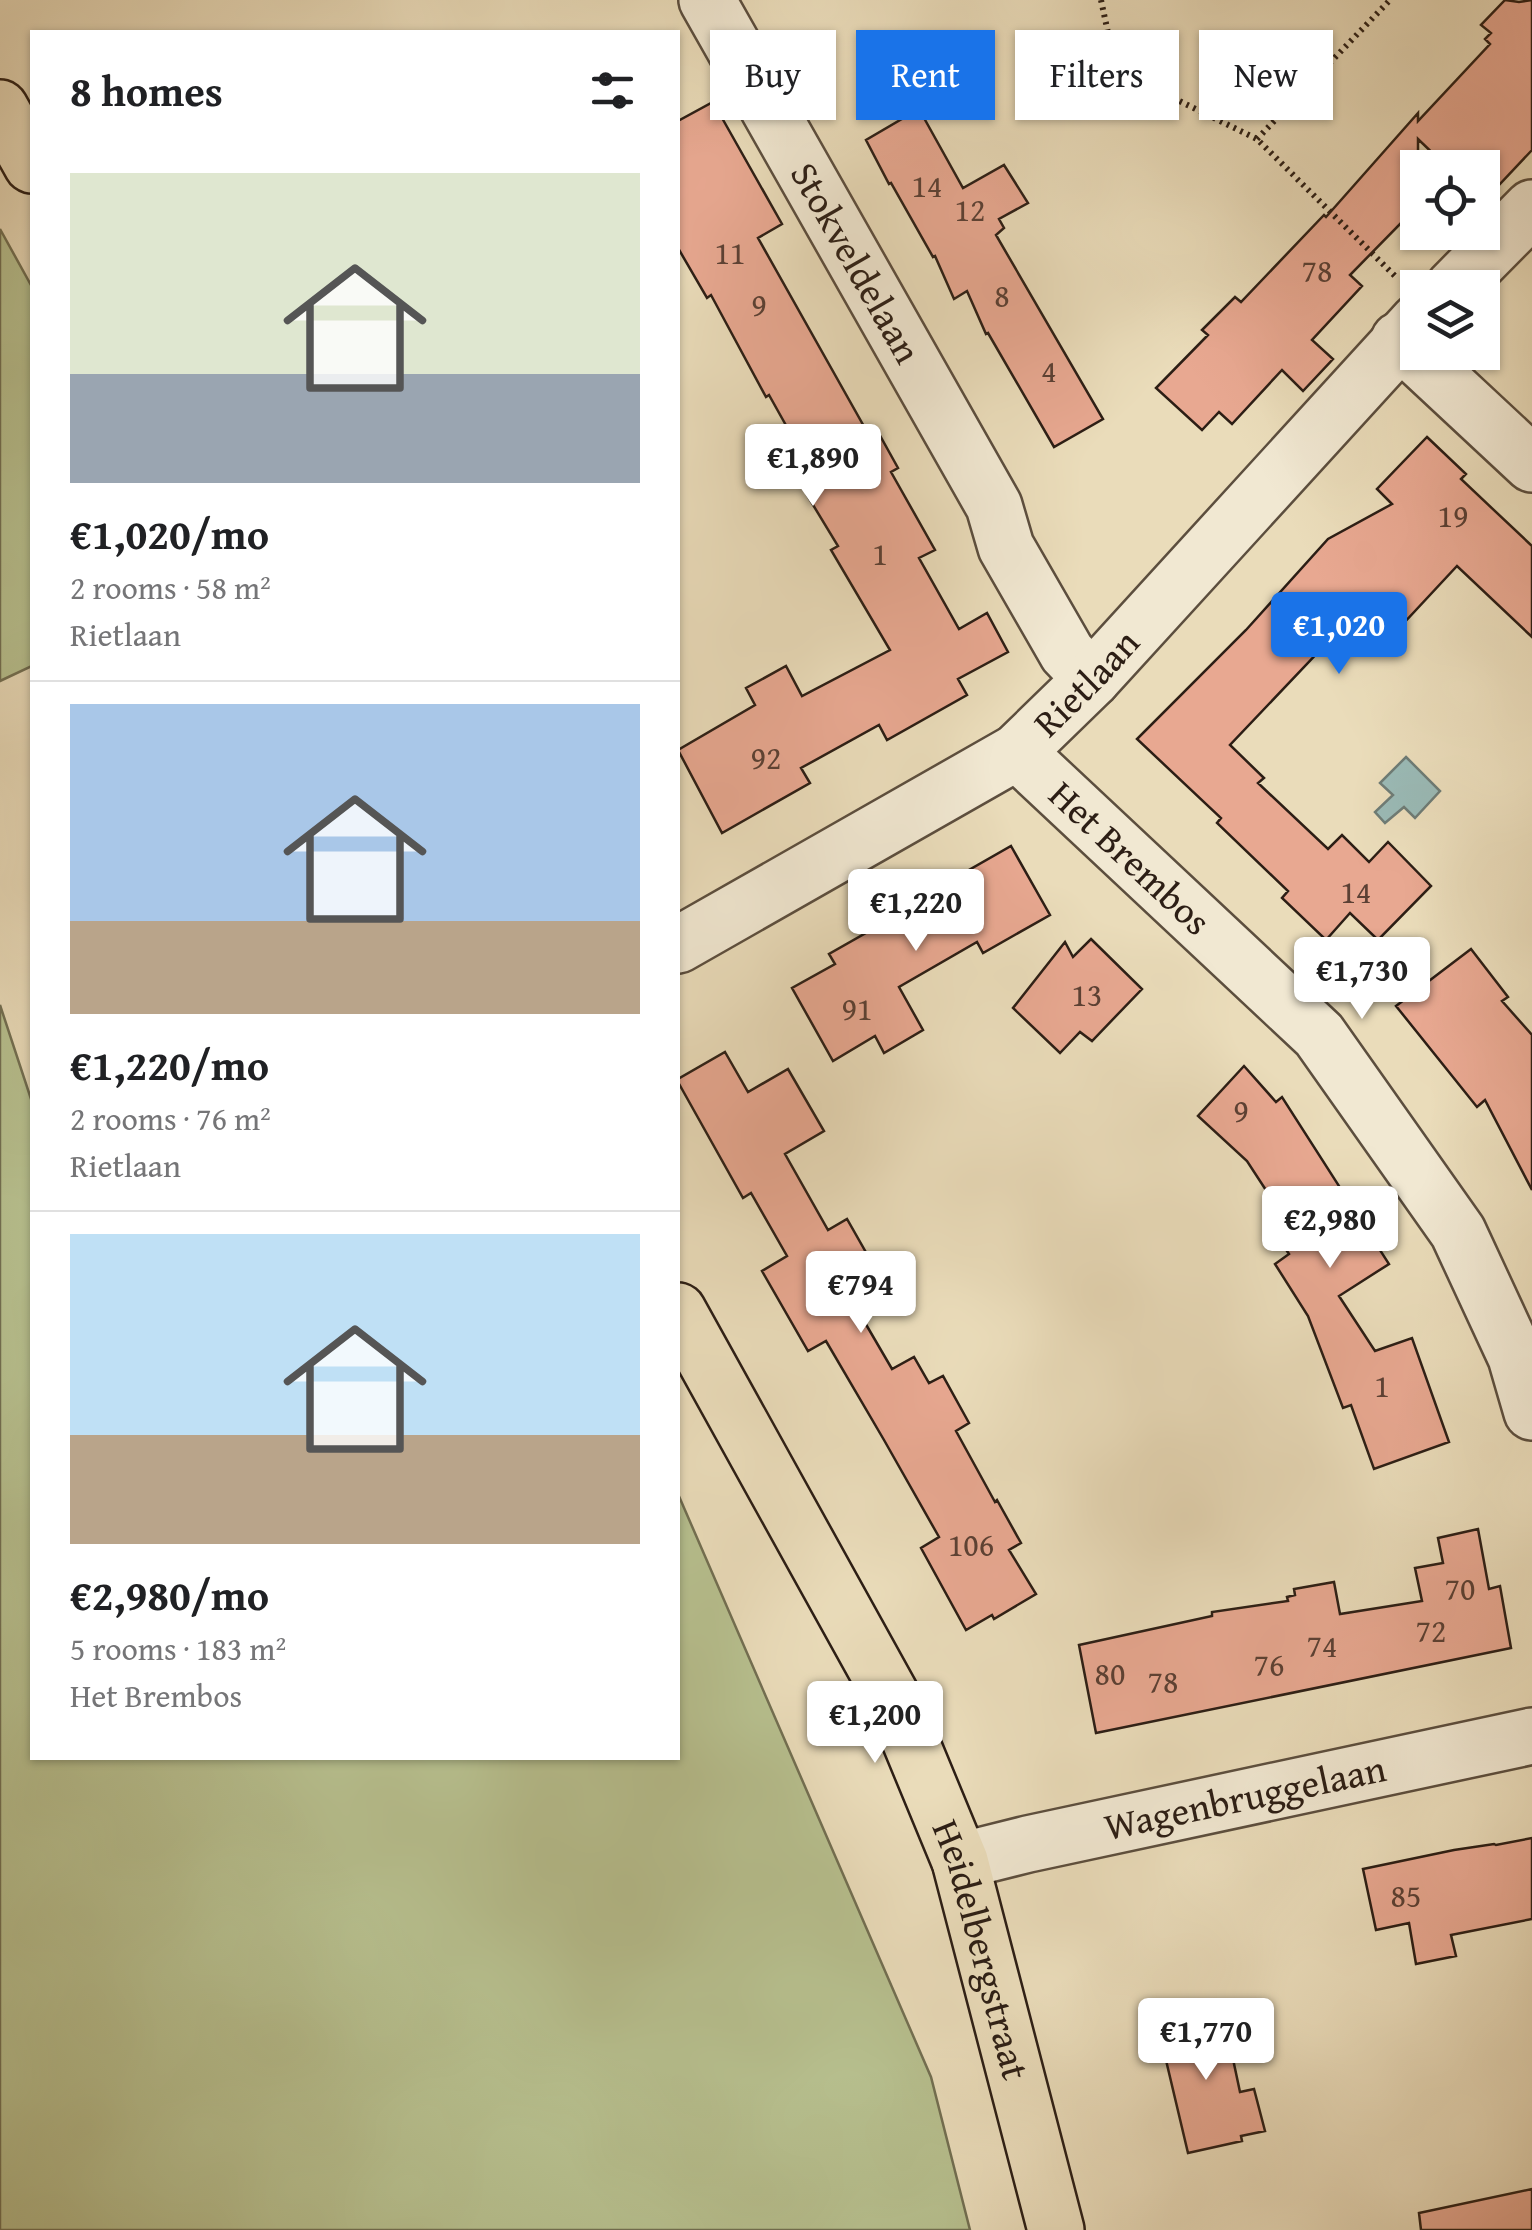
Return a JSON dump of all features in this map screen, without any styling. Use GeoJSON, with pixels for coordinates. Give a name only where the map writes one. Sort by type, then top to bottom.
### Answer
{"type":"FeatureCollection","features":[{"type":"Feature","properties":{"kind":"main road"},"geometry":{"type":"LineString","coordinates":[[0,108],[30,161]]}},
{"type":"Feature","properties":{"kind":"main road","name":"Heidelbergstraat"},"geometry":{"type":"LineString","coordinates":[[680,1315],[893,1700],[960,1861],[1056,2230]]}},
{"type":"Feature","properties":{"kind":"street","name":"Stokveldelaan"},"geometry":{"type":"LineString","coordinates":[[707,0],[994,506],[1006,547],[1067,654],[1092,679]]}},
{"type":"Feature","properties":{"kind":"street","name":"Rietlaan"},"geometry":{"type":"LineString","coordinates":[[1462,270],[1532,208]]}},
{"type":"Feature","properties":{"kind":"street","name":"Rietlaan"},"geometry":{"type":"LineString","coordinates":[[680,944],[1017,752],[1092,679],[1400,329]]}},
{"type":"Feature","properties":{"kind":"street"},"geometry":{"type":"LineString","coordinates":[[1463,370],[1532,464]]}},
{"type":"Feature","properties":{"kind":"street","name":"Het Brembos"},"geometry":{"type":"LineString","coordinates":[[1017,752],[1319,1036],[1458,1232],[1516,1357],[1532,1412]]}},
{"type":"Feature","properties":{"kind":"street","name":"Wagenbruggelaan"},"geometry":{"type":"LineString","coordinates":[[960,1861],[1532,1736]]}},
{"type":"Feature","properties":{"kind":"path"},"geometry":{"type":"LineString","coordinates":[[1101,0],[1116,70],[1257,139],[1400,290]]}},
{"type":"Feature","properties":{"kind":"path"},"geometry":{"type":"LineString","coordinates":[[1257,139],[1390,0]]}},
{"type":"Feature","properties":{"kind":"green space"},"geometry":{"type":"Polygon","coordinates":[[[0,229],[30,283],[30,667],[0,681],[0,229]]]}},
{"type":"Feature","properties":{"kind":"green space"},"geometry":{"type":"Polygon","coordinates":[[[0,1005],[30,1096],[30,1760],[680,1760],[680,1499],[931,2077],[970,2230],[0,2230],[0,1005]]]}},
{"type":"Feature","properties":{"kind":"water"},"geometry":{"type":"Polygon","coordinates":[[[1406,757],[1440,791],[1415,818],[1404,807],[1385,823],[1375,812],[1393,795],[1380,783],[1406,757]]]}},
{"type":"Feature","properties":{"kind":"building"},"geometry":{"type":"Polygon","coordinates":[[[1505,0],[1532,0],[1532,150],[1500,184],[1500,150],[1429,150],[1418,139],[1418,150],[1400,150],[1400,224],[1350,275],[1362,286],[1312,340],[1333,359],[1303,391],[1282,370],[1232,424],[1219,412],[1202,430],[1156,388],[1208,335],[1202,330],[1235,297],[1241,302],[1326,217],[1418,113],[1418,121],[1490,44],[1485,39],[1491,33],[1481,25],[1505,0]]]}},
{"type":"Feature","properties":{"kind":"building"},"geometry":{"type":"Polygon","coordinates":[[[710,104],[710,120],[723,120],[782,224],[758,238],[870,437],[878,432],[898,468],[891,472],[935,550],[919,558],[959,629],[987,613],[1008,652],[958,679],[967,695],[887,740],[879,725],[801,768],[810,783],[722,833],[680,749],[755,705],[746,688],[786,666],[802,696],[890,650],[831,550],[838,546],[807,495],[821,488],[711,295],[707,298],[680,251],[680,120],[710,104]]]}},
{"type":"Feature","properties":{"kind":"building"},"geometry":{"type":"Polygon","coordinates":[[[900,120],[925,120],[963,188],[1004,165],[1028,203],[999,219],[1004,228],[996,235],[1103,419],[1054,447],[986,334],[967,291],[954,299],[935,256],[866,140],[900,120]]]}},
{"type":"Feature","properties":{"kind":"building"},"geometry":{"type":"Polygon","coordinates":[[[1427,437],[1466,474],[1461,479],[1532,546],[1532,637],[1457,566],[1374,655],[1343,626],[1230,745],[1264,778],[1258,783],[1328,849],[1342,835],[1369,862],[1388,842],[1431,886],[1378,940],[1350,913],[1326,940],[1282,898],[1288,891],[1217,823],[1221,818],[1137,739],[1246,630],[1328,539],[1392,504],[1377,489],[1427,437]]]}},
{"type":"Feature","properties":{"kind":"building"},"geometry":{"type":"Polygon","coordinates":[[[1011,846],[1050,915],[983,953],[977,942],[899,987],[923,1030],[884,1053],[875,1036],[833,1061],[792,988],[835,964],[829,954],[1011,846]]]}},
{"type":"Feature","properties":{"kind":"building"},"geometry":{"type":"Polygon","coordinates":[[[1091,939],[1142,989],[1092,1041],[1080,1032],[1060,1053],[1013,1008],[1065,942],[1073,957],[1091,939]]]}},
{"type":"Feature","properties":{"kind":"building"},"geometry":{"type":"Polygon","coordinates":[[[1471,949],[1508,997],[1502,1001],[1532,1035],[1532,1190],[1485,1100],[1477,1107],[1396,1006],[1471,949]]]}},
{"type":"Feature","properties":{"kind":"building"},"geometry":{"type":"Polygon","coordinates":[[[725,1052],[748,1092],[788,1069],[824,1131],[785,1154],[828,1230],[847,1219],[872,1263],[866,1266],[874,1280],[850,1297],[892,1369],[914,1357],[929,1383],[943,1376],[969,1423],[956,1431],[1021,1543],[1009,1550],[1036,1594],[994,1619],[992,1615],[966,1630],[921,1548],[939,1537],[826,1341],[808,1351],[762,1271],[787,1256],[751,1193],[743,1198],[680,1086],[680,1078],[725,1052]]]}},
{"type":"Feature","properties":{"kind":"building"},"geometry":{"type":"Polygon","coordinates":[[[1244,1066],[1276,1102],[1282,1097],[1389,1264],[1339,1296],[1375,1351],[1412,1338],[1449,1442],[1374,1469],[1351,1405],[1343,1408],[1308,1316],[1275,1264],[1289,1254],[1275,1233],[1288,1224],[1247,1161],[1198,1116],[1244,1066]]]}},
{"type":"Feature","properties":{"kind":"building"},"geometry":{"type":"Polygon","coordinates":[[[1478,1529],[1489,1589],[1500,1586],[1511,1648],[1096,1733],[1079,1645],[1212,1616],[1212,1612],[1288,1601],[1287,1597],[1295,1595],[1294,1589],[1334,1582],[1340,1614],[1422,1601],[1415,1568],[1443,1563],[1438,1538],[1478,1529]]]}},
{"type":"Feature","properties":{"kind":"building"},"geometry":{"type":"Polygon","coordinates":[[[1532,1838],[1532,1919],[1451,1935],[1456,1956],[1416,1964],[1409,1923],[1376,1930],[1363,1869],[1532,1838]]]}},
{"type":"Feature","properties":{"kind":"building"},"geometry":{"type":"Polygon","coordinates":[[[1210,2006],[1218,2047],[1230,2045],[1240,2092],[1254,2089],[1265,2131],[1241,2136],[1242,2141],[1188,2153],[1156,2018],[1210,2006]]]}},
{"type":"Feature","properties":{"kind":"building"},"geometry":{"type":"Polygon","coordinates":[[[1532,2189],[1532,2230],[1421,2230],[1419,2213],[1532,2189]]]}}]}
